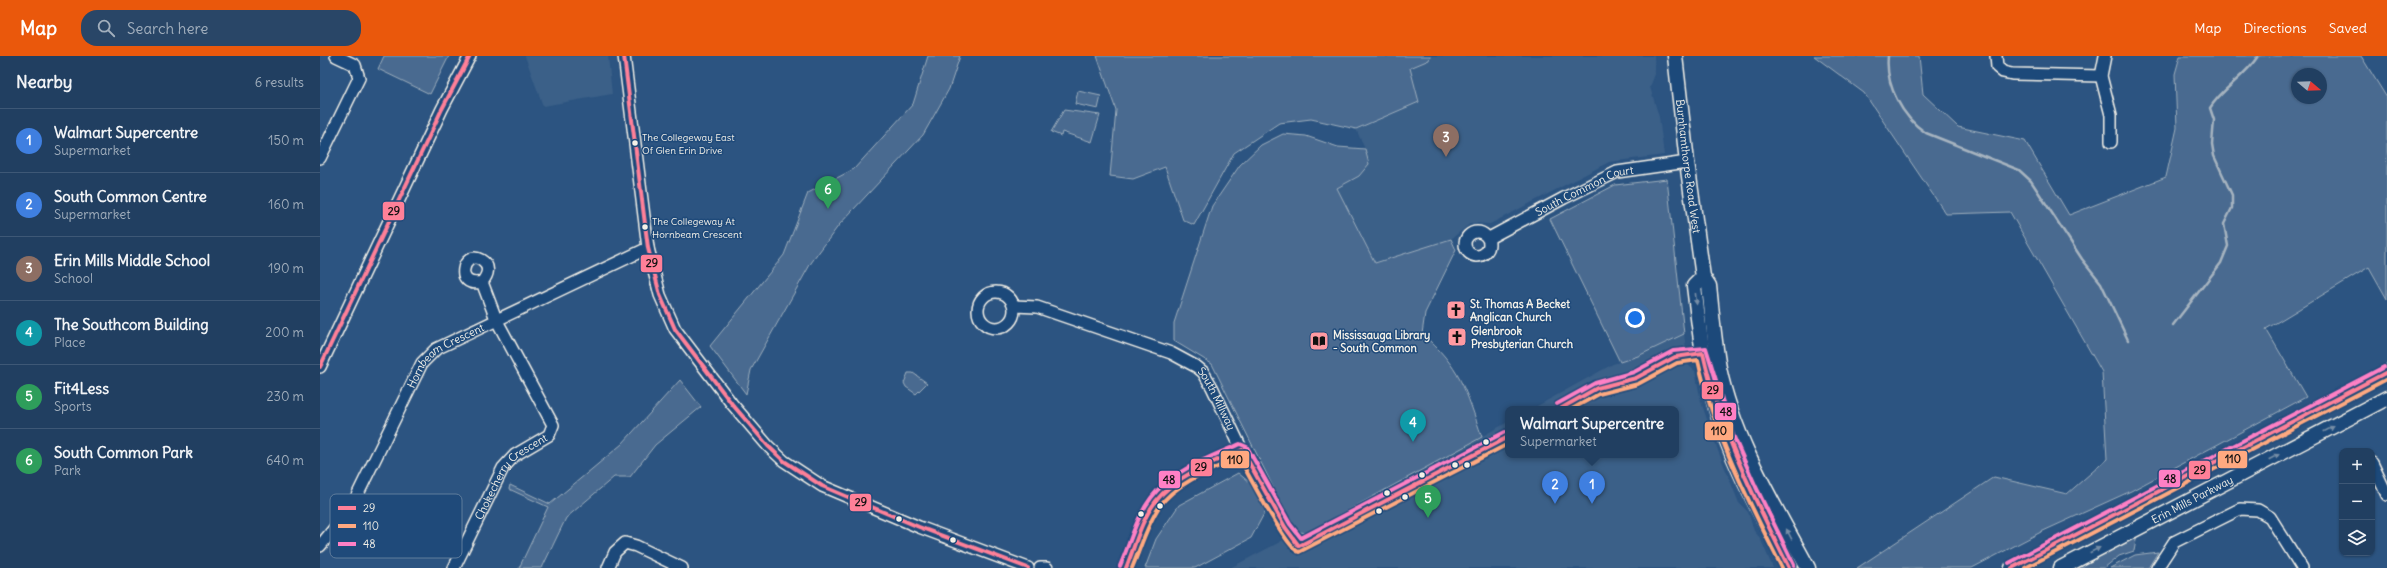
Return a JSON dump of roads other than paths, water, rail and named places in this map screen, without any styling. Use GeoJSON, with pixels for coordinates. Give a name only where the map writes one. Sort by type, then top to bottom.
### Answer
{"type":"FeatureCollection","features":[{"type":"Feature","properties":{"kind":"main road","name":"Burnhamthorpe Road West"},"geometry":{"type":"LineString","coordinates":[[1675,56],[1687,162],[1703,277],[1709,286],[1719,368],[1737,427],[1751,461],[1808,568]]}},
{"type":"Feature","properties":{"kind":"main road"},"geometry":{"type":"LineString","coordinates":[[1703,277],[1694,286],[1706,371],[1715,407],[1736,463],[1789,568]]}},
{"type":"Feature","properties":{"kind":"main road","name":"Erin Mills Parkway"},"geometry":{"type":"LineString","coordinates":[[2012,568],[2387,372]]}},
{"type":"Feature","properties":{"kind":"main road","name":"Erin Mills Parkway"},"geometry":{"type":"LineString","coordinates":[[2061,568],[2387,398]]}},
{"type":"Feature","properties":{"kind":"street"},"geometry":{"type":"LineString","coordinates":[[320,158],[359,78],[354,65],[336,56]]}},
{"type":"Feature","properties":{"kind":"street"},"geometry":{"type":"LineString","coordinates":[[624,56],[648,248],[660,295],[675,329],[747,422],[784,461],[802,474],[841,495],[1028,568]]}},
{"type":"Feature","properties":{"kind":"street"},"geometry":{"type":"LineString","coordinates":[[1996,56],[1997,67],[2003,72],[2012,74],[2101,76]]}},
{"type":"Feature","properties":{"kind":"street"},"geometry":{"type":"LineString","coordinates":[[2105,56],[2101,76],[2111,115],[2111,142]]}},
{"type":"Feature","properties":{"kind":"street"},"geometry":{"type":"LineString","coordinates":[[320,368],[442,109],[471,57]]}},
{"type":"Feature","properties":{"kind":"street","name":"South Common Court"},"geometry":{"type":"LineString","coordinates":[[1488,238],[1617,172],[1687,162]]}},
{"type":"Feature","properties":{"kind":"street","name":"Hornbeam Crescent"},"geometry":{"type":"LineString","coordinates":[[358,494],[422,363],[436,349],[496,319],[648,248]]}},
{"type":"Feature","properties":{"kind":"street","name":"Chokecherry Crescent"},"geometry":{"type":"LineString","coordinates":[[462,552],[503,468],[515,455],[549,434],[553,425],[496,319],[482,282]]}},
{"type":"Feature","properties":{"kind":"street","name":"South Millway"},"geometry":{"type":"LineString","coordinates":[[1014,306],[1037,307],[1165,351],[1197,368],[1203,372],[1212,387],[1242,450],[1187,477],[1162,494],[1150,511],[1126,568]]}},
{"type":"Feature","properties":{"kind":"street"},"geometry":{"type":"LineString","coordinates":[[2375,469],[2387,495]]}},
{"type":"Feature","properties":{"kind":"street"},"geometry":{"type":"LineString","coordinates":[[2157,568],[2174,542],[2240,509],[2258,510],[2270,517],[2302,568]]}},
{"type":"Feature","properties":{"kind":"street","name":"Hornbeam Crescent"},"geometry":{"type":"LineString","coordinates":[[320,546],[330,534]]}},
{"type":"Feature","properties":{"kind":"street"},"geometry":{"type":"LineString","coordinates":[[608,568],[615,552],[625,544],[636,546],[682,568]]}},
{"type":"Feature","properties":{"kind":"street","name":"Chokecherry Crescent"},"geometry":{"type":"LineString","coordinates":[[454,568],[459,558]]}},
{"type":"Feature","properties":{"kind":"street"},"geometry":{"type":"LineString","coordinates":[[1040,568],[1047,568]]}},
{"type":"Feature","properties":{"kind":"waterway"},"geometry":{"type":"LineString","coordinates":[[1888,56],[1889,78],[1892,89],[1903,109],[1917,126],[1926,133],[2019,170],[2031,181],[2082,259],[2101,283],[2128,340]]}},
{"type":"Feature","properties":{"kind":"waterway"},"geometry":{"type":"LineString","coordinates":[[2173,325],[2221,263],[2228,246],[2224,224],[2232,208],[2232,195],[2214,156],[2212,144],[2214,120],[2210,108],[2221,94],[2247,70],[2258,56]]}},
{"type":"Feature","properties":{"kind":"place","name":"The Collegeway East Of Glen Erin Drive"},"geometry":{"type":"Point","coordinates":[635,143]}},
{"type":"Feature","properties":{"kind":"place","name":"Erin Mills Middle School"},"geometry":{"type":"Point","coordinates":[1446,157]}},
{"type":"Feature","properties":{"kind":"place","name":"South Common Park"},"geometry":{"type":"Point","coordinates":[828,209]}},
{"type":"Feature","properties":{"kind":"place","name":"The Collegeway At Hornbeam Crescent"},"geometry":{"type":"Point","coordinates":[645,227]}},
{"type":"Feature","properties":{"kind":"place","name":"St. Thomas A Becket Anglican Church"},"geometry":{"type":"Point","coordinates":[1456,310]}},
{"type":"Feature","properties":{"kind":"place","name":"Glenbrook Presbyterian Church"},"geometry":{"type":"Point","coordinates":[1457,337]}},
{"type":"Feature","properties":{"kind":"place","name":"Mississauga Library - South Common"},"geometry":{"type":"Point","coordinates":[1319,341]}},
{"type":"Feature","properties":{"kind":"place","name":"The Southcom Building"},"geometry":{"type":"Point","coordinates":[1413,442]}},
{"type":"Feature","properties":{"kind":"place","name":"South Common Centre"},"geometry":{"type":"Point","coordinates":[1555,504]}},
{"type":"Feature","properties":{"kind":"place","name":"Walmart Supercentre"},"geometry":{"type":"Point","coordinates":[1592,504]}},
{"type":"Feature","properties":{"kind":"place","name":"Fit4Less"},"geometry":{"type":"Point","coordinates":[1428,518]}}]}
